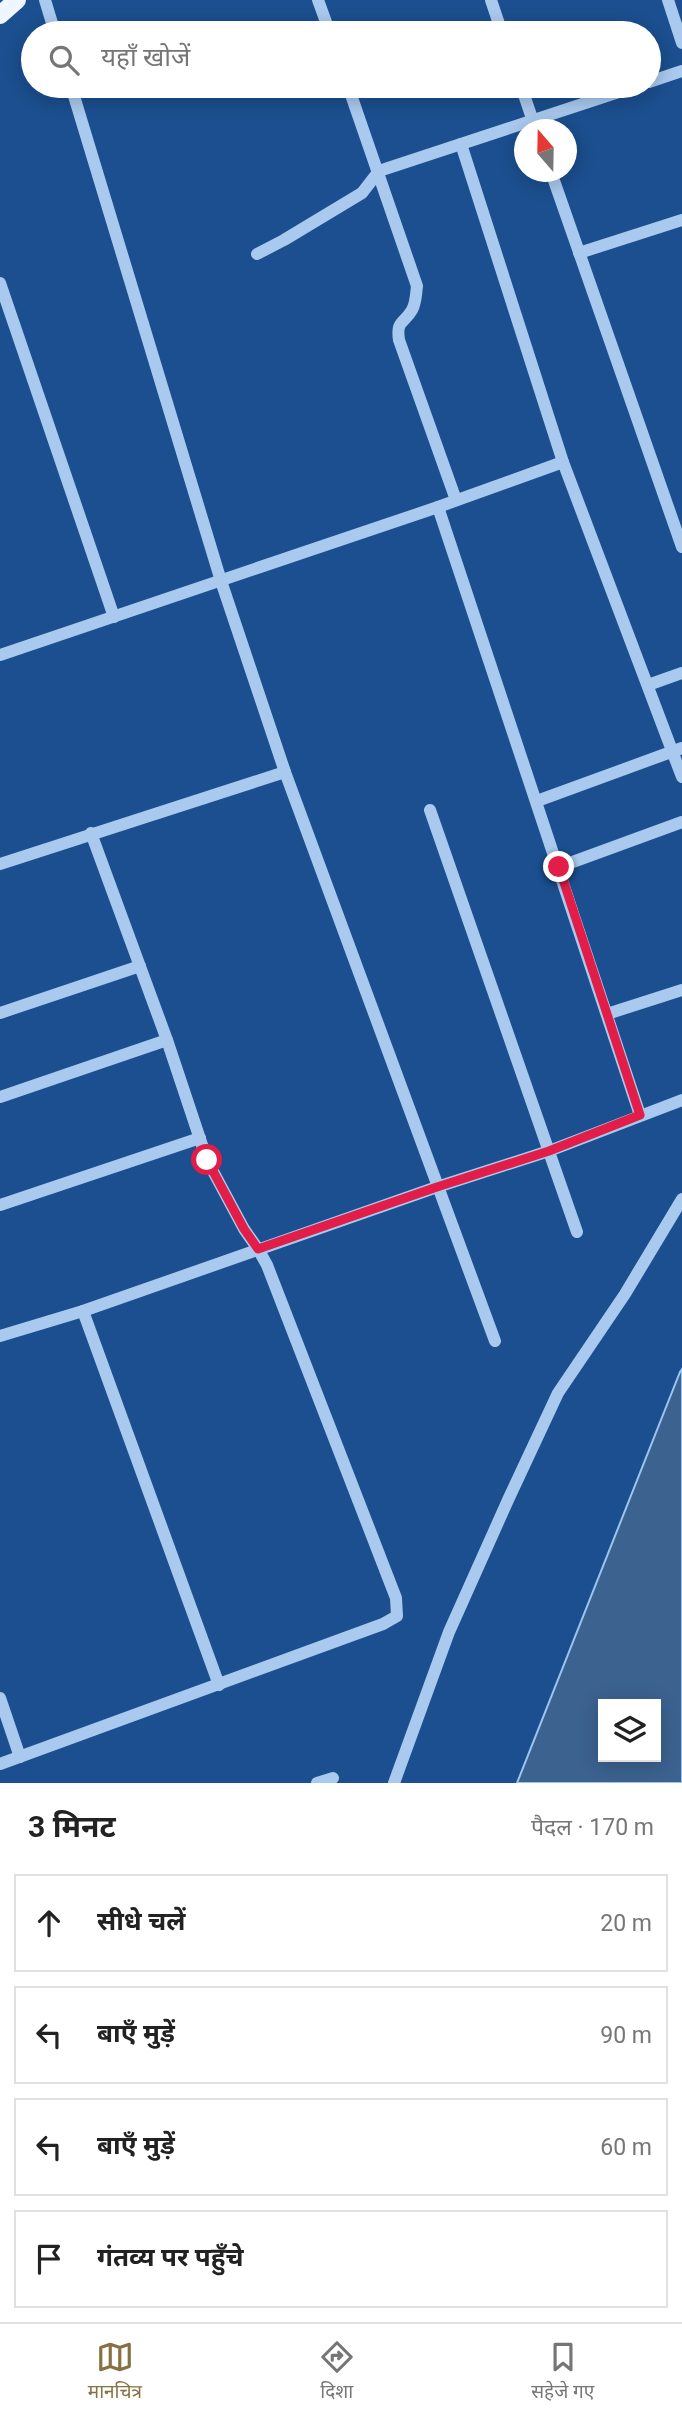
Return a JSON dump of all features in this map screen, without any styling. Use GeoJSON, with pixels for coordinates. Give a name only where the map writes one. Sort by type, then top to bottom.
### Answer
{"type":"FeatureCollection","features":[{"type":"Feature","properties":{"kind":"main road"},"geometry":{"type":"LineString","coordinates":[[0,15],[17,0]]}},
{"type":"Feature","properties":{"kind":"street"},"geometry":{"type":"LineString","coordinates":[[45,0],[51,21]]}},
{"type":"Feature","properties":{"kind":"street"},"geometry":{"type":"LineString","coordinates":[[318,0],[326,21]]}},
{"type":"Feature","properties":{"kind":"street"},"geometry":{"type":"LineString","coordinates":[[491,0],[498,21]]}},
{"type":"Feature","properties":{"kind":"street"},"geometry":{"type":"LineString","coordinates":[[668,0],[682,43]]}},
{"type":"Feature","properties":{"kind":"street"},"geometry":{"type":"LineString","coordinates":[[661,78],[682,71]]}},
{"type":"Feature","properties":{"kind":"street"},"geometry":{"type":"LineString","coordinates":[[75,98],[221,581],[285,772],[495,1341]]}},
{"type":"Feature","properties":{"kind":"street"},"geometry":{"type":"LineString","coordinates":[[352,98],[416,286],[412,309],[397,330],[399,340],[456,500]]}},
{"type":"Feature","properties":{"kind":"street"},"geometry":{"type":"LineString","coordinates":[[525,98],[533,119]]}},
{"type":"Feature","properties":{"kind":"street"},"geometry":{"type":"LineString","coordinates":[[551,119],[605,98]]}},
{"type":"Feature","properties":{"kind":"street"},"geometry":{"type":"LineString","coordinates":[[257,254],[362,192],[379,171],[461,144],[514,130]]}},
{"type":"Feature","properties":{"kind":"street"},"geometry":{"type":"LineString","coordinates":[[461,144],[562,462],[648,685],[678,749],[682,777]]}},
{"type":"Feature","properties":{"kind":"street"},"geometry":{"type":"LineString","coordinates":[[554,182],[682,547]]}},
{"type":"Feature","properties":{"kind":"street"},"geometry":{"type":"LineString","coordinates":[[579,253],[682,220]]}},
{"type":"Feature","properties":{"kind":"street"},"geometry":{"type":"LineString","coordinates":[[0,283],[114,617]]}},
{"type":"Feature","properties":{"kind":"street"},"geometry":{"type":"LineString","coordinates":[[0,655],[438,507],[562,462]]}},
{"type":"Feature","properties":{"kind":"street"},"geometry":{"type":"LineString","coordinates":[[438,507],[640,1115]]}},
{"type":"Feature","properties":{"kind":"street"},"geometry":{"type":"LineString","coordinates":[[648,685],[682,673]]}},
{"type":"Feature","properties":{"kind":"street"},"geometry":{"type":"LineString","coordinates":[[537,801],[678,749]]}},
{"type":"Feature","properties":{"kind":"street"},"geometry":{"type":"LineString","coordinates":[[0,864],[285,772]]}},
{"type":"Feature","properties":{"kind":"street"},"geometry":{"type":"LineString","coordinates":[[430,810],[577,1232]]}},
{"type":"Feature","properties":{"kind":"street"},"geometry":{"type":"LineString","coordinates":[[559,867],[682,822]]}},
{"type":"Feature","properties":{"kind":"street"},"geometry":{"type":"LineString","coordinates":[[0,1764],[383,1624],[397,1616],[398,1608],[347,1471],[258,1249],[237,1218],[207,1160],[167,1040],[91,833]]}},
{"type":"Feature","properties":{"kind":"street"},"geometry":{"type":"LineString","coordinates":[[0,1013],[140,966]]}},
{"type":"Feature","properties":{"kind":"street"},"geometry":{"type":"LineString","coordinates":[[607,1014],[682,990]]}},
{"type":"Feature","properties":{"kind":"street"},"geometry":{"type":"LineString","coordinates":[[0,1097],[167,1040]]}},
{"type":"Feature","properties":{"kind":"street"},"geometry":{"type":"LineString","coordinates":[[0,1336],[83,1311],[437,1187],[549,1151],[682,1100]]}},
{"type":"Feature","properties":{"kind":"street"},"geometry":{"type":"LineString","coordinates":[[0,1205],[200,1138]]}},
{"type":"Feature","properties":{"kind":"street"},"geometry":{"type":"LineString","coordinates":[[394,1783],[449,1632],[558,1393],[625,1294],[682,1199]]}},
{"type":"Feature","properties":{"kind":"street"},"geometry":{"type":"LineString","coordinates":[[83,1311],[219,1685]]}},
{"type":"Feature","properties":{"kind":"street"},"geometry":{"type":"LineString","coordinates":[[0,1698],[20,1757]]}},
{"type":"Feature","properties":{"kind":"street"},"geometry":{"type":"LineString","coordinates":[[317,1783],[333,1778]]}},
{"type":"Feature","properties":{"kind":"water"},"geometry":{"type":"Polygon","coordinates":[[[682,1369],[682,1783],[517,1783],[680,1372],[682,1369]]]}},
{"type":"Feature","properties":{"kind":"route"},"geometry":{"type":"LineString","coordinates":[[207,1160],[244,1229],[258,1249],[549,1151],[640,1115],[559,867]]}}]}
